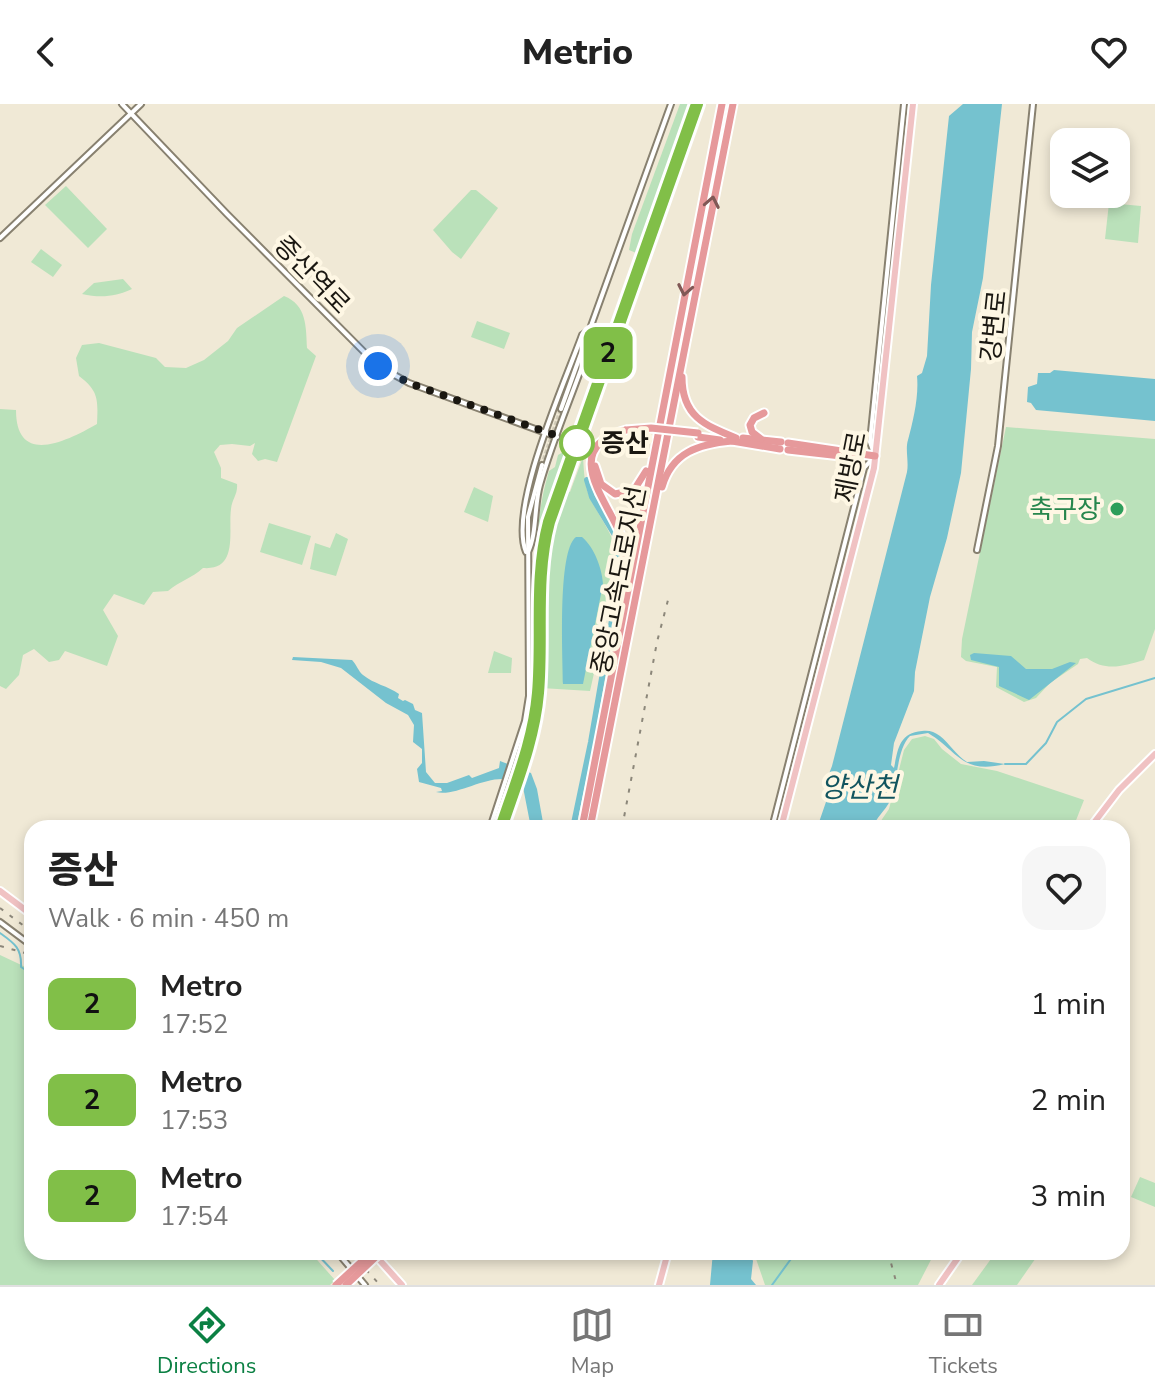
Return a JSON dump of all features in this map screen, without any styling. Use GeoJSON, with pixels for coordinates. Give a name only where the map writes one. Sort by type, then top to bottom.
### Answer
{"type":"FeatureCollection","features":[{"type":"Feature","properties":{"kind":"highway","name":"중앙고속도로지선"},"geometry":{"type":"LineString","coordinates":[[584,820],[722,104]]}},
{"type":"Feature","properties":{"kind":"highway","name":"중앙고속도로지선"},"geometry":{"type":"LineString","coordinates":[[592,820],[733,104]]}},
{"type":"Feature","properties":{"kind":"highway"},"geometry":{"type":"LineString","coordinates":[[703,248],[684,365],[683,392],[696,417],[734,439]]}},
{"type":"Feature","properties":{"kind":"highway"},"geometry":{"type":"LineString","coordinates":[[626,432],[605,446],[595,465],[601,484],[615,494],[634,490],[643,477],[664,395]]}},
{"type":"Feature","properties":{"kind":"highway"},"geometry":{"type":"LineString","coordinates":[[763,440],[752,432],[750,425],[754,418],[764,413]]}},
{"type":"Feature","properties":{"kind":"highway"},"geometry":{"type":"LineString","coordinates":[[603,716],[602,705],[624,590],[626,559],[619,531],[595,489],[591,468],[593,456],[601,444],[611,435],[651,428],[875,456]]}},
{"type":"Feature","properties":{"kind":"highway"},"geometry":{"type":"LineString","coordinates":[[645,555],[649,549],[664,480],[684,453],[697,446],[734,439],[763,440],[784,446]]}},
{"type":"Feature","properties":{"kind":"highway"},"geometry":{"type":"LineString","coordinates":[[336,1285],[363,1260]]}},
{"type":"Feature","properties":{"kind":"highway"},"geometry":{"type":"LineString","coordinates":[[346,1285],[373,1260]]}},
{"type":"Feature","properties":{"kind":"main road","name":"제방로"},"geometry":{"type":"LineString","coordinates":[[783,820],[855,546],[875,456],[913,104]]}},
{"type":"Feature","properties":{"kind":"main road"},"geometry":{"type":"LineString","coordinates":[[1095,820],[1155,754]]}},
{"type":"Feature","properties":{"kind":"main road"},"geometry":{"type":"LineString","coordinates":[[1101,811],[1104,798]]}},
{"type":"Feature","properties":{"kind":"main road"},"geometry":{"type":"LineString","coordinates":[[0,891],[24,909]]}},
{"type":"Feature","properties":{"kind":"main road"},"geometry":{"type":"LineString","coordinates":[[379,1260],[402,1285]]}},
{"type":"Feature","properties":{"kind":"main road"},"geometry":{"type":"LineString","coordinates":[[659,1285],[666,1260]]}},
{"type":"Feature","properties":{"kind":"main road"},"geometry":{"type":"LineString","coordinates":[[939,1285],[956,1260]]}},
{"type":"Feature","properties":{"kind":"street","name":"증산역로"},"geometry":{"type":"LineString","coordinates":[[122,104],[378,366],[409,383],[557,437]]}},
{"type":"Feature","properties":{"kind":"street"},"geometry":{"type":"LineString","coordinates":[[0,238],[141,104]]}},
{"type":"Feature","properties":{"kind":"street"},"geometry":{"type":"LineString","coordinates":[[527,554],[523,545],[523,516],[537,459],[592,338],[590,329],[671,104]]}},
{"type":"Feature","properties":{"kind":"street"},"geometry":{"type":"LineString","coordinates":[[774,820],[864,468],[875,456],[870,442],[904,104]]}},
{"type":"Feature","properties":{"kind":"street","name":"강변로"},"geometry":{"type":"LineString","coordinates":[[977,550],[1000,434],[1033,104]]}},
{"type":"Feature","properties":{"kind":"street"},"geometry":{"type":"LineString","coordinates":[[527,554],[533,542],[536,502],[557,437],[561,410],[582,335],[590,329]]}},
{"type":"Feature","properties":{"kind":"street"},"geometry":{"type":"LineString","coordinates":[[537,459],[543,458],[548,462]]}},
{"type":"Feature","properties":{"kind":"street"},"geometry":{"type":"LineString","coordinates":[[493,820],[525,721],[529,696],[528,517],[542,465]]}},
{"type":"Feature","properties":{"kind":"street"},"geometry":{"type":"LineString","coordinates":[[0,922],[24,940]]}},
{"type":"Feature","properties":{"kind":"street"},"geometry":{"type":"LineString","coordinates":[[343,1260],[365,1285]]}},
{"type":"Feature","properties":{"kind":"green space"},"geometry":{"type":"Polygon","coordinates":[[[680,104],[694,104],[641,255],[629,250],[632,234],[680,104]]]}},
{"type":"Feature","properties":{"kind":"green space"},"geometry":{"type":"Polygon","coordinates":[[[66,186],[107,229],[88,248],[45,205],[66,186]]]}},
{"type":"Feature","properties":{"kind":"green space"},"geometry":{"type":"Polygon","coordinates":[[[471,190],[476,190],[498,208],[461,259],[433,230],[471,190]]]}},
{"type":"Feature","properties":{"kind":"green space"},"geometry":{"type":"Polygon","coordinates":[[[1141,206],[1138,243],[1105,239],[1108,208],[1141,206]]]}},
{"type":"Feature","properties":{"kind":"green space"},"geometry":{"type":"Polygon","coordinates":[[[41,249],[62,265],[53,277],[31,262],[41,249]]]}},
{"type":"Feature","properties":{"kind":"green space"},"geometry":{"type":"Polygon","coordinates":[[[123,279],[132,289],[107,296],[82,294],[94,283],[123,279]]]}},
{"type":"Feature","properties":{"kind":"green space"},"geometry":{"type":"Polygon","coordinates":[[[284,296],[301,311],[307,348],[316,356],[277,462],[258,461],[252,454],[255,443],[250,446],[220,445],[214,452],[221,468],[221,478],[237,484],[231,509],[229,548],[222,563],[203,568],[168,591],[153,592],[144,605],[114,594],[103,610],[118,636],[107,666],[65,651],[59,660],[49,662],[34,649],[23,655],[19,675],[6,689],[0,686],[0,409],[16,410],[18,428],[24,439],[34,444],[45,445],[72,437],[97,424],[96,397],[79,376],[76,358],[82,345],[99,343],[156,358],[165,367],[186,368],[204,360],[228,341],[237,328],[284,296]]]}},
{"type":"Feature","properties":{"kind":"green space"},"geometry":{"type":"Polygon","coordinates":[[[477,321],[510,333],[504,349],[471,337],[477,321]]]}},
{"type":"Feature","properties":{"kind":"green space"},"geometry":{"type":"Polygon","coordinates":[[[1006,427],[1155,439],[1155,629],[1144,660],[1115,666],[1080,659],[1078,664],[1050,683],[1036,698],[1024,702],[996,687],[997,667],[966,661],[961,657],[962,639],[1006,427]]]}},
{"type":"Feature","properties":{"kind":"green space"},"geometry":{"type":"Polygon","coordinates":[[[565,451],[558,484],[570,492],[583,457],[589,495],[612,538],[618,558],[618,582],[614,575],[609,574],[612,593],[590,691],[541,688],[538,532],[549,471],[555,467],[558,455],[565,451]]]}},
{"type":"Feature","properties":{"kind":"green space"},"geometry":{"type":"Polygon","coordinates":[[[474,487],[493,496],[488,522],[464,512],[474,487]]]}},
{"type":"Feature","properties":{"kind":"green space"},"geometry":{"type":"Polygon","coordinates":[[[269,523],[311,536],[302,565],[260,552],[269,523]]]}},
{"type":"Feature","properties":{"kind":"green space"},"geometry":{"type":"Polygon","coordinates":[[[336,533],[348,539],[336,576],[310,569],[315,543],[330,548],[336,533]]]}},
{"type":"Feature","properties":{"kind":"green space"},"geometry":{"type":"Polygon","coordinates":[[[494,651],[512,658],[511,673],[488,673],[494,651]]]}},
{"type":"Feature","properties":{"kind":"green space"},"geometry":{"type":"Polygon","coordinates":[[[925,736],[934,739],[961,764],[997,771],[1084,800],[1076,820],[881,820],[889,809],[904,750],[912,739],[925,736]]]}},
{"type":"Feature","properties":{"kind":"green space"},"geometry":{"type":"Polygon","coordinates":[[[0,955],[24,966],[24,1260],[317,1260],[335,1280],[330,1285],[0,1285],[0,955]]]}},
{"type":"Feature","properties":{"kind":"green space"},"geometry":{"type":"Polygon","coordinates":[[[1140,1177],[1155,1183],[1155,1207],[1131,1197],[1140,1177]]]}},
{"type":"Feature","properties":{"kind":"green space"},"geometry":{"type":"Polygon","coordinates":[[[756,1260],[931,1260],[918,1285],[765,1285],[756,1260]]]}},
{"type":"Feature","properties":{"kind":"green space"},"geometry":{"type":"Polygon","coordinates":[[[990,1260],[1034,1260],[1017,1285],[972,1285],[990,1260]]]}},
{"type":"Feature","properties":{"kind":"water","name":"양산천"},"geometry":{"type":"Polygon","coordinates":[[[963,104],[1002,104],[983,278],[972,332],[961,473],[930,597],[914,691],[894,743],[891,765],[894,768],[899,748],[908,735],[926,731],[940,736],[967,762],[1005,764],[991,767],[970,764],[962,759],[928,733],[910,736],[902,750],[893,794],[877,820],[820,820],[827,799],[825,784],[907,472],[907,444],[914,417],[917,376],[922,373],[927,356],[931,285],[949,116],[963,104]]]}},
{"type":"Feature","properties":{"kind":"water"},"geometry":{"type":"Polygon","coordinates":[[[1054,370],[1155,379],[1155,421],[1036,410],[1027,402],[1028,387],[1037,384],[1038,373],[1054,370]]]}},
{"type":"Feature","properties":{"kind":"water"},"geometry":{"type":"Polygon","coordinates":[[[576,537],[582,537],[594,552],[603,584],[583,684],[563,684],[564,583],[570,546],[576,537]]]}},
{"type":"Feature","properties":{"kind":"water"},"geometry":{"type":"Polygon","coordinates":[[[970,655],[1011,656],[1026,669],[1052,669],[1070,662],[1076,663],[1029,700],[999,686],[999,667],[971,660],[970,655]]]}},
{"type":"Feature","properties":{"kind":"water"},"geometry":{"type":"Polygon","coordinates":[[[293,657],[352,660],[367,678],[395,691],[399,694],[398,698],[413,704],[415,710],[422,713],[426,772],[435,783],[447,783],[469,775],[472,778],[499,768],[500,761],[531,773],[543,820],[529,820],[523,787],[513,781],[492,780],[446,793],[436,792],[442,791],[441,788],[419,782],[417,769],[422,763],[422,749],[413,742],[414,725],[408,715],[386,703],[341,668],[321,662],[292,660],[293,657]]]}},
{"type":"Feature","properties":{"kind":"water"},"geometry":{"type":"Polygon","coordinates":[[[712,1260],[753,1260],[751,1279],[756,1285],[710,1285],[712,1260]]]}},
{"type":"Feature","properties":{"kind":"waterway"},"geometry":{"type":"LineString","coordinates":[[575,820],[621,568],[615,535],[592,497],[587,480]]}},
{"type":"Feature","properties":{"kind":"waterway"},"geometry":{"type":"LineString","coordinates":[[1005,764],[1026,764],[1046,743],[1057,722],[1086,699],[1155,678]]}},
{"type":"Feature","properties":{"kind":"waterway"},"geometry":{"type":"LineString","coordinates":[[0,933],[16,947],[24,969]]}},
{"type":"Feature","properties":{"kind":"waterway"},"geometry":{"type":"LineString","coordinates":[[323,1260],[333,1271]]}},
{"type":"Feature","properties":{"kind":"waterway"},"geometry":{"type":"LineString","coordinates":[[772,1285],[790,1260]]}},
{"type":"Feature","properties":{"kind":"tunnel"},"geometry":{"type":"LineString","coordinates":[[542,465],[561,409]]}},
{"type":"Feature","properties":{"kind":"railway"},"geometry":{"type":"LineString","coordinates":[[504,820],[536,710],[540,586],[549,522],[697,104]]}},
{"type":"Feature","properties":{"kind":"railway"},"geometry":{"type":"LineString","coordinates":[[624,820],[657,642],[668,600]]}},
{"type":"Feature","properties":{"kind":"railway"},"geometry":{"type":"LineString","coordinates":[[0,908],[24,926]]}},
{"type":"Feature","properties":{"kind":"railway"},"geometry":{"type":"LineString","coordinates":[[0,946],[24,953]]}},
{"type":"Feature","properties":{"kind":"railway"},"geometry":{"type":"LineString","coordinates":[[357,1260],[380,1285]]}},
{"type":"Feature","properties":{"kind":"railway"},"geometry":{"type":"LineString","coordinates":[[890,1260],[897,1285]]}},
{"type":"Feature","properties":{"kind":"metro line","name":"2"},"geometry":{"type":"LineString","coordinates":[[504,820],[526,753],[535,714],[539,679],[539,582],[549,522],[697,104]]}},
{"type":"Feature","properties":{"kind":"place","name":"증산"},"geometry":{"type":"Point","coordinates":[577,443]}},
{"type":"Feature","properties":{"kind":"place","name":"축구장"},"geometry":{"type":"Point","coordinates":[1117,509]}},
{"type":"Feature","properties":{"kind":"route"},"geometry":{"type":"LineString","coordinates":[[378,366],[409,383],[577,443]]}}]}
